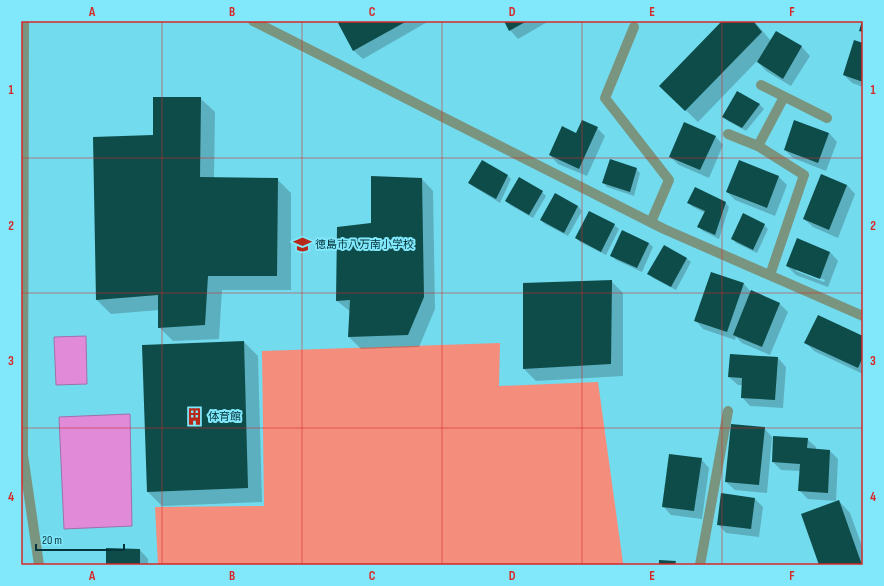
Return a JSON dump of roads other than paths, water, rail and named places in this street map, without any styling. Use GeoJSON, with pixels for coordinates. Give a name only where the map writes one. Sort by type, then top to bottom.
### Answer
{"type":"FeatureCollection","features":[{"type":"Feature","properties":{"kind":"street"},"geometry":{"type":"LineString","coordinates":[[24,21],[23,455],[39,565]]}},
{"type":"Feature","properties":{"kind":"street"},"geometry":{"type":"LineString","coordinates":[[253,21],[651,222],[863,316]]}},
{"type":"Feature","properties":{"kind":"street"},"geometry":{"type":"LineString","coordinates":[[634,27],[605,98],[668,180],[651,222]]}},
{"type":"Feature","properties":{"kind":"street"},"geometry":{"type":"LineString","coordinates":[[761,85],[826,118]]}},
{"type":"Feature","properties":{"kind":"street"},"geometry":{"type":"LineString","coordinates":[[758,146],[784,97]]}},
{"type":"Feature","properties":{"kind":"street"},"geometry":{"type":"LineString","coordinates":[[728,134],[758,146],[804,175],[770,275]]}},
{"type":"Feature","properties":{"kind":"street"},"geometry":{"type":"LineString","coordinates":[[700,565],[728,411]]}},
{"type":"Feature","properties":{"kind":"place","name":"徳島市八万南小学校"},"geometry":{"type":"Point","coordinates":[302,244]}},
{"type":"Feature","properties":{"kind":"place","name":"体育館"},"geometry":{"type":"Point","coordinates":[195,416]}}]}
